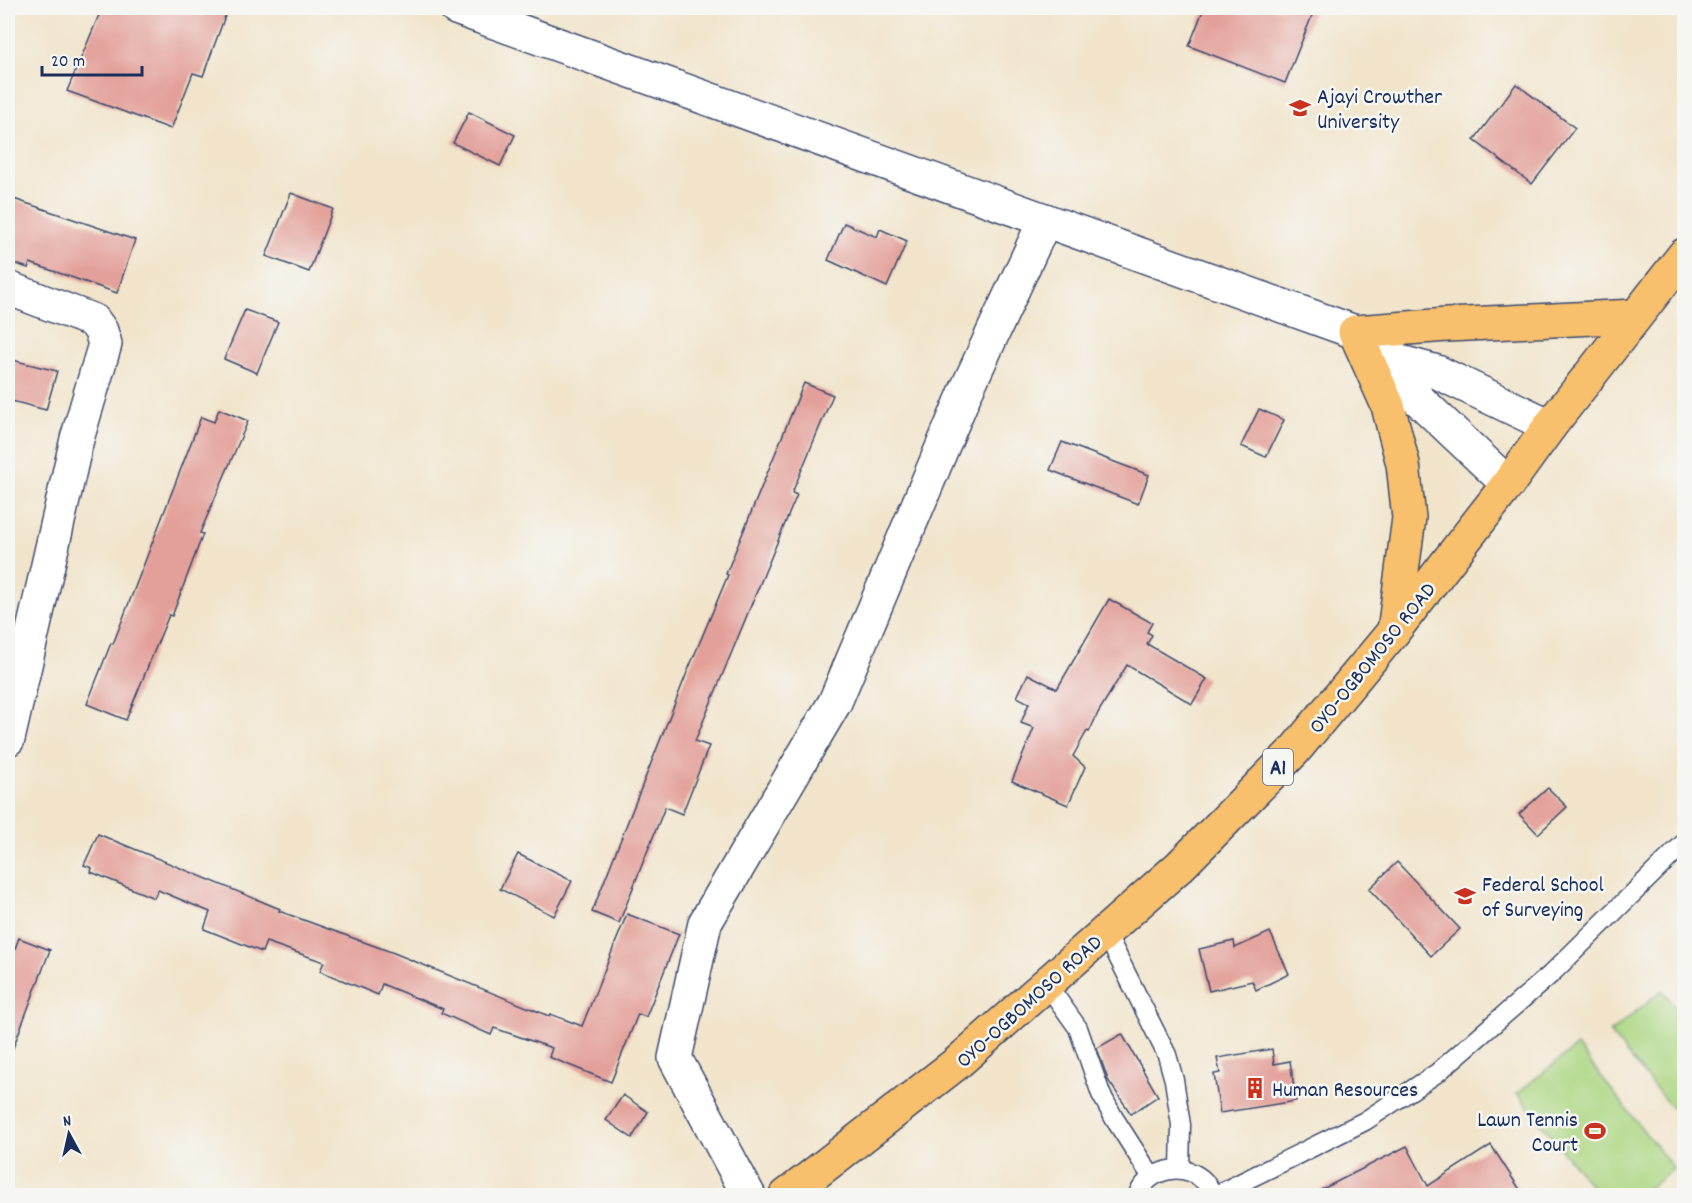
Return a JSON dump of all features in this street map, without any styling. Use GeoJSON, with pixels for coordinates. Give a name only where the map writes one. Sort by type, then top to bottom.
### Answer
{"type":"FeatureCollection","features":[{"type":"Feature","properties":{"kind":"highway","name":"OYO-OGBOMOSO ROAD"},"geometry":{"type":"LineString","coordinates":[[786,1196],[957,1064],[1180,866],[1294,751],[1394,632],[1550,426],[1684,255]]}},
{"type":"Feature","properties":{"kind":"highway"},"geometry":{"type":"LineString","coordinates":[[1394,632],[1409,518],[1403,464],[1388,406],[1355,332],[1635,316]]}},
{"type":"Feature","properties":{"kind":"street"},"geometry":{"type":"LineString","coordinates":[[456,8],[1355,332],[1400,362],[1437,372],[1550,426]]}},
{"type":"Feature","properties":{"kind":"street"},"geometry":{"type":"LineString","coordinates":[[748,1196],[675,1058],[705,923],[835,702],[966,391],[1045,220]]}},
{"type":"Feature","properties":{"kind":"street"},"geometry":{"type":"LineString","coordinates":[[8,288],[94,321],[101,331],[105,344],[77,439],[8,737]]}},
{"type":"Feature","properties":{"kind":"street"},"geometry":{"type":"LineString","coordinates":[[1400,362],[1417,398],[1508,484]]}},
{"type":"Feature","properties":{"kind":"lane"},"geometry":{"type":"LineString","coordinates":[[1137,1196],[1141,1187],[1151,1176],[1165,1170],[1180,1169],[1194,1174],[1206,1183],[1214,1196],[1365,1121],[1437,1072],[1550,975],[1684,843]]}},
{"type":"Feature","properties":{"kind":"lane"},"geometry":{"type":"LineString","coordinates":[[1105,931],[1167,1055],[1174,1080],[1181,1125],[1180,1169]]}},
{"type":"Feature","properties":{"kind":"lane"},"geometry":{"type":"LineString","coordinates":[[1046,983],[1078,1028],[1101,1094],[1151,1176]]}},
{"type":"Feature","properties":{"kind":"green space"},"geometry":{"type":"Polygon","coordinates":[[[1662,990],[1684,1017],[1684,1123],[1610,1033],[1662,990]]]}},
{"type":"Feature","properties":{"kind":"green space","name":"Lawn Tennis Court"},"geometry":{"type":"Polygon","coordinates":[[[1577,1046],[1674,1169],[1639,1195],[1598,1195],[1517,1093],[1577,1046]]]}},
{"type":"Feature","properties":{"kind":"building"},"geometry":{"type":"Polygon","coordinates":[[[102,8],[228,8],[203,76],[193,73],[171,129],[67,91],[102,8]]]}},
{"type":"Feature","properties":{"kind":"building"},"geometry":{"type":"Polygon","coordinates":[[[1204,8],[1315,8],[1285,83],[1189,46],[1204,8]]]}},
{"type":"Feature","properties":{"kind":"building"},"geometry":{"type":"Polygon","coordinates":[[[1516,84],[1575,128],[1532,184],[1474,140],[1516,84]]]}},
{"type":"Feature","properties":{"kind":"building"},"geometry":{"type":"Polygon","coordinates":[[[469,112],[515,135],[500,166],[453,143],[469,112]]]}},
{"type":"Feature","properties":{"kind":"building"},"geometry":{"type":"Polygon","coordinates":[[[291,193],[333,209],[309,272],[266,256],[291,193]]]}},
{"type":"Feature","properties":{"kind":"building"},"geometry":{"type":"Polygon","coordinates":[[[8,197],[135,240],[117,293],[30,263],[28,268],[8,261],[8,197]]]}},
{"type":"Feature","properties":{"kind":"building"},"geometry":{"type":"Polygon","coordinates":[[[844,223],[877,237],[880,229],[907,241],[887,287],[828,260],[844,223]]]}},
{"type":"Feature","properties":{"kind":"building"},"geometry":{"type":"Polygon","coordinates":[[[245,310],[278,322],[257,373],[224,359],[245,310]]]}},
{"type":"Feature","properties":{"kind":"building"},"geometry":{"type":"Polygon","coordinates":[[[8,359],[57,371],[46,410],[8,400],[8,359]]]}},
{"type":"Feature","properties":{"kind":"building"},"geometry":{"type":"Polygon","coordinates":[[[804,383],[833,395],[792,493],[797,495],[695,741],[709,746],[682,814],[665,807],[619,923],[592,912],[804,383]]]}},
{"type":"Feature","properties":{"kind":"building"},"geometry":{"type":"Polygon","coordinates":[[[219,409],[248,421],[200,533],[203,534],[172,616],[169,615],[126,720],[87,704],[111,643],[113,644],[201,417],[214,422],[219,409]]]}},
{"type":"Feature","properties":{"kind":"building"},"geometry":{"type":"Polygon","coordinates":[[[1259,409],[1284,420],[1266,457],[1241,446],[1259,409]]]}},
{"type":"Feature","properties":{"kind":"building"},"geometry":{"type":"Polygon","coordinates":[[[1062,442],[1149,475],[1138,504],[1050,470],[1062,442]]]}},
{"type":"Feature","properties":{"kind":"building"},"geometry":{"type":"Polygon","coordinates":[[[1109,599],[1152,623],[1147,632],[1152,635],[1147,644],[1207,679],[1192,704],[1127,665],[1073,756],[1085,767],[1068,805],[1012,781],[1034,728],[1021,723],[1029,703],[1017,697],[1028,674],[1057,689],[1109,599]]]}},
{"type":"Feature","properties":{"kind":"building"},"geometry":{"type":"Polygon","coordinates":[[[1548,788],[1567,807],[1538,834],[1519,814],[1548,788]]]}},
{"type":"Feature","properties":{"kind":"building"},"geometry":{"type":"Polygon","coordinates":[[[98,834],[280,909],[279,911],[394,953],[549,1016],[550,1014],[582,1026],[627,914],[679,934],[646,1017],[638,1014],[611,1082],[549,1057],[552,1048],[494,1028],[491,1035],[441,1013],[443,1009],[382,984],[378,995],[320,971],[324,962],[266,942],[262,952],[204,929],[210,912],[158,890],[154,898],[91,872],[92,868],[84,865],[98,834]]]}},
{"type":"Feature","properties":{"kind":"building"},"geometry":{"type":"Polygon","coordinates":[[[518,854],[572,881],[554,916],[500,889],[518,854]]]}},
{"type":"Feature","properties":{"kind":"building"},"geometry":{"type":"Polygon","coordinates":[[[1397,862],[1460,929],[1431,956],[1369,889],[1397,862]]]}},
{"type":"Feature","properties":{"kind":"building"},"geometry":{"type":"Polygon","coordinates":[[[1270,932],[1289,974],[1256,990],[1252,981],[1209,991],[1199,949],[1234,941],[1235,948],[1270,932]]]}},
{"type":"Feature","properties":{"kind":"building"},"geometry":{"type":"Polygon","coordinates":[[[19,938],[50,950],[10,1056],[8,1055],[8,949],[14,951],[19,938]]]}},
{"type":"Feature","properties":{"kind":"building"},"geometry":{"type":"Polygon","coordinates":[[[1122,1034],[1158,1096],[1131,1114],[1108,1080],[1097,1048],[1122,1034]]]}},
{"type":"Feature","properties":{"kind":"building","name":"Human Resources"},"geometry":{"type":"Polygon","coordinates":[[[1272,1049],[1274,1064],[1290,1061],[1296,1101],[1220,1113],[1214,1074],[1220,1073],[1217,1058],[1272,1049]]]}},
{"type":"Feature","properties":{"kind":"building"},"geometry":{"type":"Polygon","coordinates":[[[623,1095],[648,1112],[632,1138],[606,1120],[623,1095]]]}},
{"type":"Feature","properties":{"kind":"building"},"geometry":{"type":"Polygon","coordinates":[[[1491,1145],[1524,1196],[1309,1196],[1407,1146],[1428,1186],[1491,1145]]]}},
{"type":"Feature","properties":{"kind":"place","name":"Ajayi Crowther University"},"geometry":{"type":"Point","coordinates":[1300,108]}},
{"type":"Feature","properties":{"kind":"place","name":"Federal School of Surveying"},"geometry":{"type":"Point","coordinates":[1465,896]}},
{"type":"Feature","properties":{"kind":"place","name":"Human Resources"},"geometry":{"type":"Point","coordinates":[1255,1088]}},
{"type":"Feature","properties":{"kind":"place","name":"Lawn Tennis Court"},"geometry":{"type":"Point","coordinates":[1595,1131]}}]}
